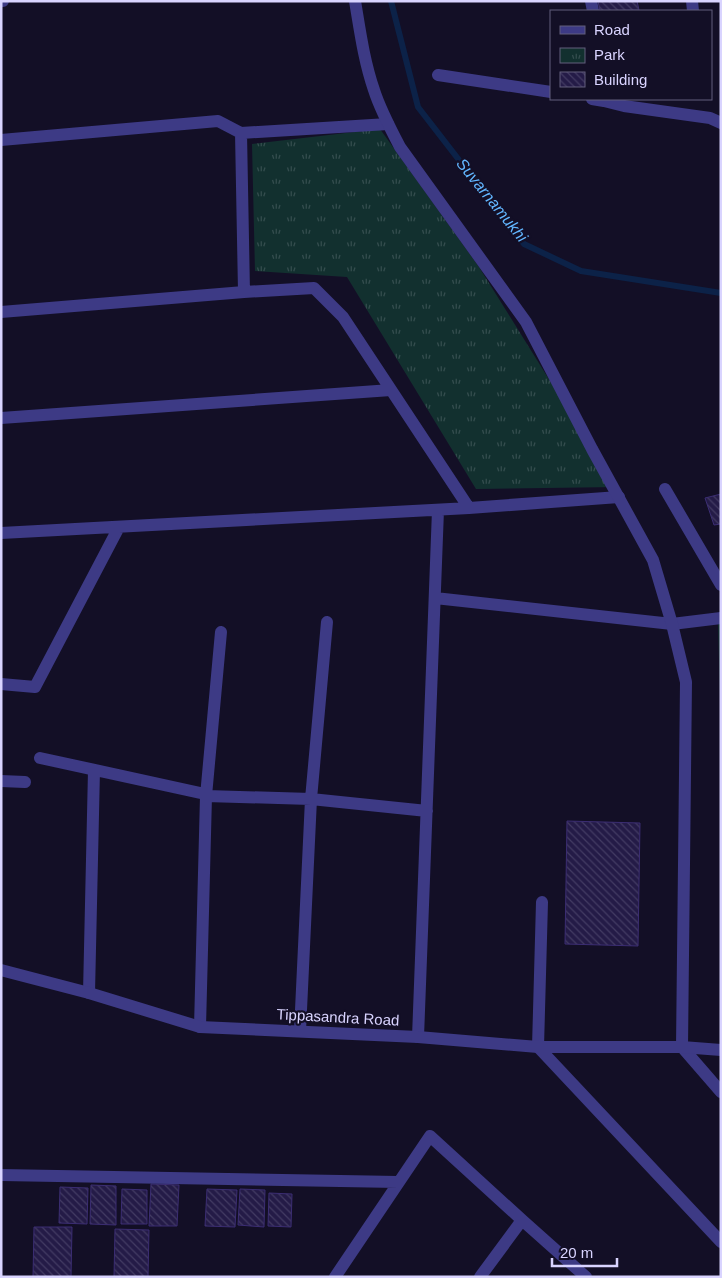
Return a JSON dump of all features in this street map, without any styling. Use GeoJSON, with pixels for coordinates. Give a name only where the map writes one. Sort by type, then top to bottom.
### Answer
{"type":"FeatureCollection","features":[{"type":"Feature","properties":{"kind":"street"},"geometry":{"type":"LineString","coordinates":[[355,1],[361,38],[374,89],[388,124],[400,147],[526,322],[653,560],[672,624],[686,682],[682,1047],[721,1092]]}},
{"type":"Feature","properties":{"kind":"street"},"geometry":{"type":"LineString","coordinates":[[438,74],[550,92]]}},
{"type":"Feature","properties":{"kind":"street"},"geometry":{"type":"LineString","coordinates":[[598,100],[624,106],[710,118],[721,123]]}},
{"type":"Feature","properties":{"kind":"street"},"geometry":{"type":"LineString","coordinates":[[1,140],[218,121],[241,133],[388,124]]}},
{"type":"Feature","properties":{"kind":"street"},"geometry":{"type":"LineString","coordinates":[[241,133],[244,292]]}},
{"type":"Feature","properties":{"kind":"street"},"geometry":{"type":"LineString","coordinates":[[1,312],[314,288],[343,317],[469,508]]}},
{"type":"Feature","properties":{"kind":"street"},"geometry":{"type":"LineString","coordinates":[[1,418],[391,390]]}},
{"type":"Feature","properties":{"kind":"street"},"geometry":{"type":"LineString","coordinates":[[665,488],[721,586]]}},
{"type":"Feature","properties":{"kind":"street"},"geometry":{"type":"LineString","coordinates":[[1,533],[438,510],[619,497]]}},
{"type":"Feature","properties":{"kind":"street"},"geometry":{"type":"LineString","coordinates":[[418,1037],[438,510]]}},
{"type":"Feature","properties":{"kind":"street"},"geometry":{"type":"LineString","coordinates":[[1,684],[35,686],[119,527]]}},
{"type":"Feature","properties":{"kind":"street"},"geometry":{"type":"LineString","coordinates":[[435,598],[672,624],[721,618]]}},
{"type":"Feature","properties":{"kind":"street"},"geometry":{"type":"LineString","coordinates":[[300,1032],[311,798],[327,622]]}},
{"type":"Feature","properties":{"kind":"street"},"geometry":{"type":"LineString","coordinates":[[200,1027],[206,796],[221,632]]}},
{"type":"Feature","properties":{"kind":"street"},"geometry":{"type":"LineString","coordinates":[[40,758],[205,794],[206,796],[311,798],[427,811]]}},
{"type":"Feature","properties":{"kind":"street"},"geometry":{"type":"LineString","coordinates":[[89,993],[94,770]]}},
{"type":"Feature","properties":{"kind":"street"},"geometry":{"type":"LineString","coordinates":[[1,780],[26,782]]}},
{"type":"Feature","properties":{"kind":"street"},"geometry":{"type":"LineString","coordinates":[[542,902],[538,1047],[721,1242]]}},
{"type":"Feature","properties":{"kind":"street","name":"Tippasandra Road"},"geometry":{"type":"LineString","coordinates":[[1,970],[89,993],[200,1027],[418,1037],[538,1047],[682,1047],[721,1050]]}},
{"type":"Feature","properties":{"kind":"street"},"geometry":{"type":"LineString","coordinates":[[335,1277],[430,1136],[586,1277]]}},
{"type":"Feature","properties":{"kind":"street"},"geometry":{"type":"LineString","coordinates":[[1,1175],[398,1182]]}},
{"type":"Feature","properties":{"kind":"street"},"geometry":{"type":"LineString","coordinates":[[480,1277],[522,1220]]}},
{"type":"Feature","properties":{"kind":"green space"},"geometry":{"type":"Polygon","coordinates":[[[380,129],[479,267],[616,487],[476,489],[347,277],[255,271],[252,144],[380,129]]]}},
{"type":"Feature","properties":{"kind":"green space"},"geometry":{"type":"Polygon","coordinates":[[[718,623],[721,623],[721,733],[718,623]]]}},
{"type":"Feature","properties":{"kind":"building"},"geometry":{"type":"Polygon","coordinates":[[[598,1],[637,1],[639,10],[600,10],[598,1]]]}},
{"type":"Feature","properties":{"kind":"building"},"geometry":{"type":"Polygon","coordinates":[[[721,494],[721,524],[714,525],[705,498],[721,494]]]}},
{"type":"Feature","properties":{"kind":"building"},"geometry":{"type":"Polygon","coordinates":[[[567,821],[640,823],[638,946],[565,944],[567,821]]]}},
{"type":"Feature","properties":{"kind":"building"},"geometry":{"type":"Polygon","coordinates":[[[151,1184],[179,1185],[177,1226],[149,1226],[151,1184]]]}},
{"type":"Feature","properties":{"kind":"building"},"geometry":{"type":"Polygon","coordinates":[[[91,1185],[116,1186],[116,1225],[90,1224],[91,1185]]]}},
{"type":"Feature","properties":{"kind":"building"},"geometry":{"type":"Polygon","coordinates":[[[60,1187],[88,1188],[87,1224],[59,1223],[60,1187]]]}},
{"type":"Feature","properties":{"kind":"building"},"geometry":{"type":"Polygon","coordinates":[[[122,1189],[147,1190],[147,1224],[121,1224],[122,1189]]]}},
{"type":"Feature","properties":{"kind":"building"},"geometry":{"type":"Polygon","coordinates":[[[207,1189],[237,1190],[235,1227],[205,1226],[207,1189]]]}},
{"type":"Feature","properties":{"kind":"building"},"geometry":{"type":"Polygon","coordinates":[[[240,1189],[265,1190],[264,1227],[238,1225],[240,1189]]]}},
{"type":"Feature","properties":{"kind":"building"},"geometry":{"type":"Polygon","coordinates":[[[269,1193],[292,1194],[291,1227],[268,1226],[269,1193]]]}},
{"type":"Feature","properties":{"kind":"building"},"geometry":{"type":"Polygon","coordinates":[[[34,1227],[72,1227],[71,1277],[33,1277],[34,1227]]]}},
{"type":"Feature","properties":{"kind":"building"},"geometry":{"type":"Polygon","coordinates":[[[115,1229],[149,1230],[148,1277],[114,1277],[115,1229]]]}},
{"type":"Feature","properties":{"kind":"waterway","name":"Suvarnamukhi"},"geometry":{"type":"LineString","coordinates":[[391,1],[418,107],[524,244],[581,271],[721,293]]}}]}
